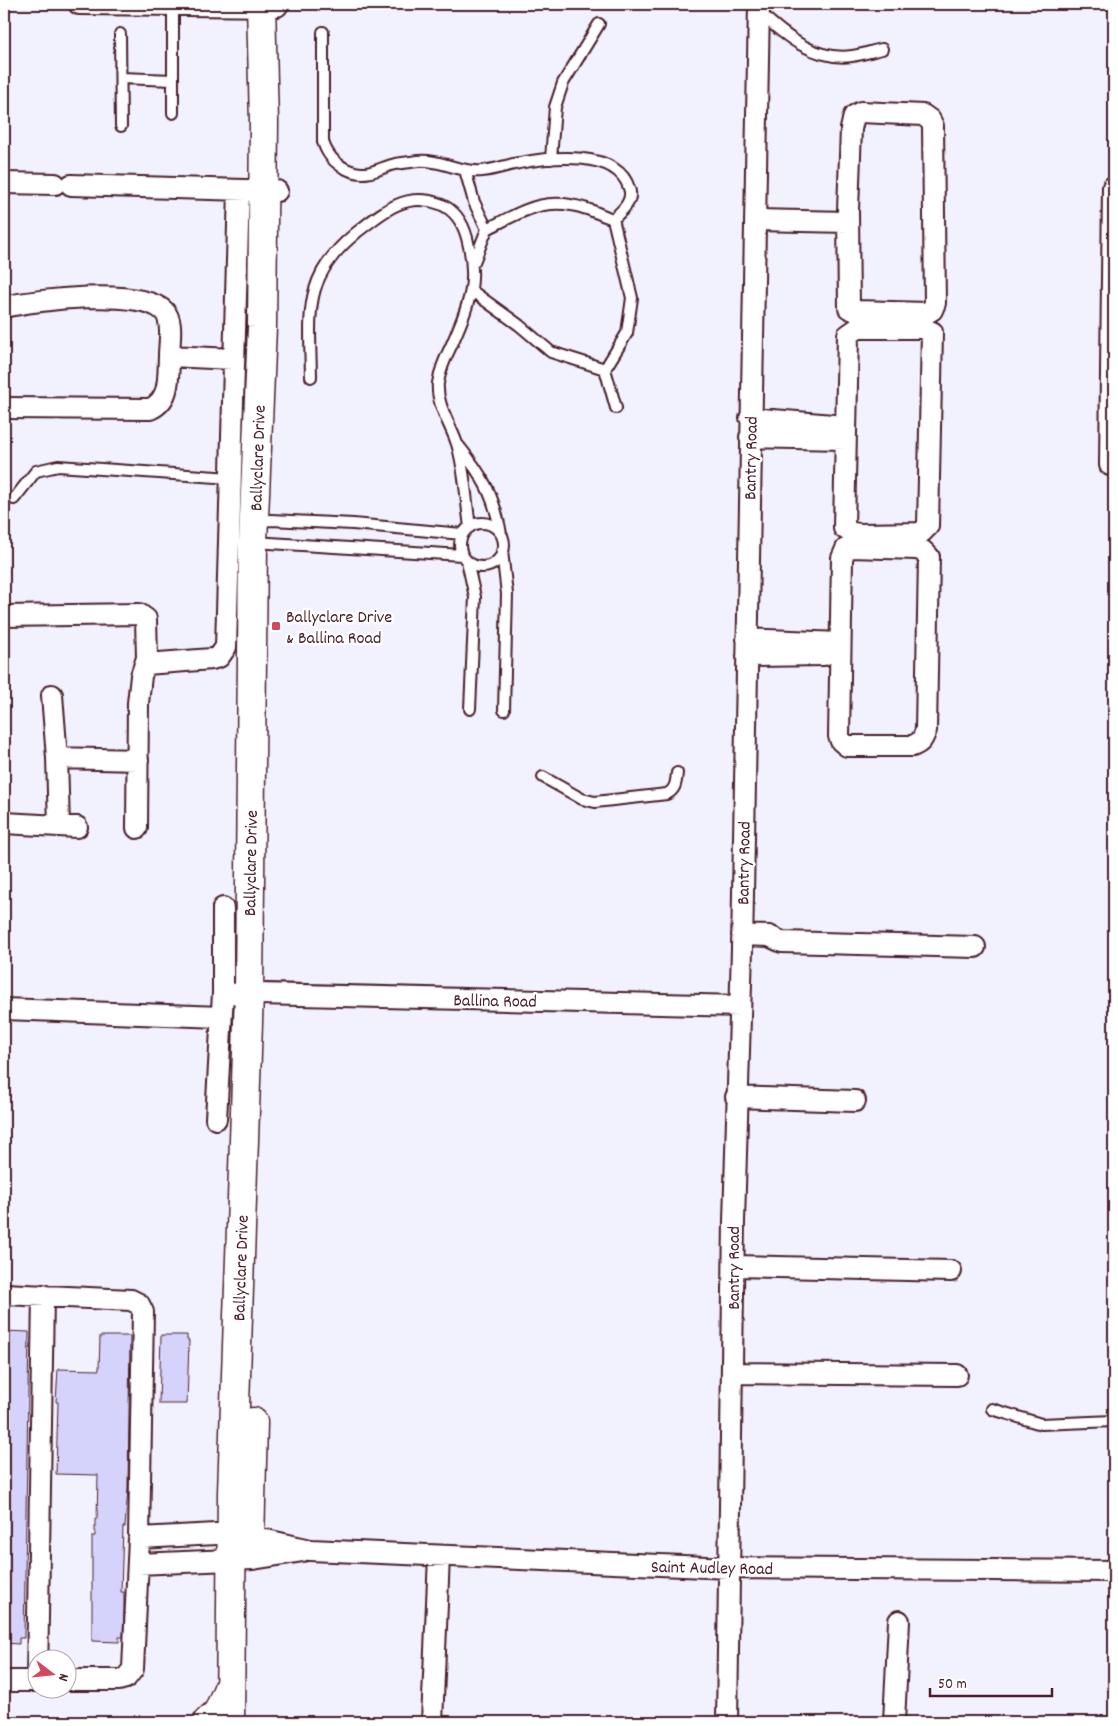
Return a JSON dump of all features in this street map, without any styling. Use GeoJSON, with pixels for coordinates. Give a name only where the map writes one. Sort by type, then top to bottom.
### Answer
{"type":"FeatureCollection","features":[{"type":"Feature","properties":{"kind":"street"},"geometry":{"type":"LineString","coordinates":[[79,4],[269,5]]}},
{"type":"Feature","properties":{"kind":"street","name":"Ballyclare Drive"},"geometry":{"type":"LineString","coordinates":[[244,1722],[241,1546],[256,993],[247,532],[262,327],[260,190],[269,5]]}},
{"type":"Feature","properties":{"kind":"street","name":"Bantry Road"},"geometry":{"type":"LineString","coordinates":[[727,1722],[736,1097],[742,942],[759,8]]}},
{"type":"Feature","properties":{"kind":"street"},"geometry":{"type":"LineString","coordinates":[[861,112],[919,114],[926,116],[933,126],[935,303],[932,310],[927,313],[856,311],[849,308],[848,216],[851,129],[854,116],[861,112]]}},
{"type":"Feature","properties":{"kind":"street"},"geometry":{"type":"LineString","coordinates":[[4,183],[260,190],[233,358],[230,478],[247,532],[227,640],[224,651],[218,657],[212,659],[146,664]]}},
{"type":"Feature","properties":{"kind":"street"},"geometry":{"type":"LineString","coordinates":[[1110,465],[1113,367],[1113,186]]}},
{"type":"Feature","properties":{"kind":"street"},"geometry":{"type":"LineString","coordinates":[[755,213],[848,216]]}},
{"type":"Feature","properties":{"kind":"street"},"geometry":{"type":"LineString","coordinates":[[4,307],[46,300],[86,297],[146,302],[163,310],[169,319],[169,356],[165,394],[162,401],[150,409],[4,408]]}},
{"type":"Feature","properties":{"kind":"street"},"geometry":{"type":"LineString","coordinates":[[858,328],[922,328],[932,332],[928,526],[925,532],[861,534],[852,533],[844,528],[845,432],[848,335],[858,328]]}},
{"type":"Feature","properties":{"kind":"street"},"geometry":{"type":"LineString","coordinates":[[169,356],[233,358]]}},
{"type":"Feature","properties":{"kind":"street"},"geometry":{"type":"LineString","coordinates":[[750,428],[845,432]]}},
{"type":"Feature","properties":{"kind":"street"},"geometry":{"type":"LineString","coordinates":[[852,547],[917,549],[927,553],[926,730],[919,744],[912,746],[853,746],[841,741],[839,649],[842,558],[846,549],[852,547]]}},
{"type":"Feature","properties":{"kind":"street"},"geometry":{"type":"LineString","coordinates":[[4,616],[138,614],[147,622],[146,664],[138,690],[137,828]]}},
{"type":"Feature","properties":{"kind":"street"},"geometry":{"type":"LineString","coordinates":[[747,647],[839,649]]}},
{"type":"Feature","properties":{"kind":"street"},"geometry":{"type":"LineString","coordinates":[[4,823],[68,826],[57,758],[52,695]]}},
{"type":"Feature","properties":{"kind":"street"},"geometry":{"type":"LineString","coordinates":[[57,758],[138,760]]}},
{"type":"Feature","properties":{"kind":"street"},"geometry":{"type":"LineString","coordinates":[[216,1119],[222,993],[223,908]]}},
{"type":"Feature","properties":{"kind":"street"},"geometry":{"type":"LineString","coordinates":[[742,942],[769,947],[782,942],[975,947]]}},
{"type":"Feature","properties":{"kind":"street","name":"Ballina Road"},"geometry":{"type":"LineString","coordinates":[[222,993],[740,1006]]}},
{"type":"Feature","properties":{"kind":"street"},"geometry":{"type":"LineString","coordinates":[[4,1009],[221,1017]]}},
{"type":"Feature","properties":{"kind":"street"},"geometry":{"type":"LineString","coordinates":[[736,1097],[855,1101]]}},
{"type":"Feature","properties":{"kind":"street"},"geometry":{"type":"LineString","coordinates":[[734,1266],[951,1271]]}},
{"type":"Feature","properties":{"kind":"street"},"geometry":{"type":"LineString","coordinates":[[4,1294],[120,1299],[140,1304],[143,1312],[139,1538],[133,1669],[129,1676],[120,1680],[78,1680]]}},
{"type":"Feature","properties":{"kind":"street"},"geometry":{"type":"LineString","coordinates":[[38,1648],[43,1295]]}},
{"type":"Feature","properties":{"kind":"street"},"geometry":{"type":"LineString","coordinates":[[732,1373],[957,1375]]}},
{"type":"Feature","properties":{"kind":"street"},"geometry":{"type":"LineString","coordinates":[[139,1538],[241,1546]]}},
{"type":"Feature","properties":{"kind":"street"},"geometry":{"type":"LineString","coordinates":[[138,1564],[241,1546]]}},
{"type":"Feature","properties":{"kind":"street","name":"Ballyclare Drive"},"geometry":{"type":"LineString","coordinates":[[230,1722],[230,1685],[241,1546]]}},
{"type":"Feature","properties":{"kind":"street","name":"Saint Audley Road"},"geometry":{"type":"LineString","coordinates":[[241,1546],[730,1568],[1114,1571]]}},
{"type":"Feature","properties":{"kind":"street"},"geometry":{"type":"LineString","coordinates":[[432,1722],[439,1556]]}},
{"type":"Feature","properties":{"kind":"street"},"geometry":{"type":"LineString","coordinates":[[894,1722],[898,1621]]}},
{"type":"Feature","properties":{"kind":"street"},"geometry":{"type":"LineString","coordinates":[[4,1681],[28,1681]]}},
{"type":"Feature","properties":{"kind":"street"},"geometry":{"type":"LineString","coordinates":[[207,1722],[218,1712],[230,1685]]}},
{"type":"Feature","properties":{"kind":"lane"},"geometry":{"type":"LineString","coordinates":[[172,5],[173,113]]}},
{"type":"Feature","properties":{"kind":"lane"},"geometry":{"type":"LineString","coordinates":[[759,8],[781,32],[807,49],[830,55],[851,56],[882,49]]}},
{"type":"Feature","properties":{"kind":"lane"},"geometry":{"type":"LineString","coordinates":[[551,158],[555,107],[563,83],[599,24]]}},
{"type":"Feature","properties":{"kind":"lane"},"geometry":{"type":"LineString","coordinates":[[323,32],[323,142],[327,154],[348,170],[365,174],[394,164],[421,161],[465,170],[481,171],[551,158],[583,158],[606,164],[618,170],[627,182],[631,194],[627,205],[613,219]]}},
{"type":"Feature","properties":{"kind":"lane"},"geometry":{"type":"LineString","coordinates":[[120,34],[121,126]]}},
{"type":"Feature","properties":{"kind":"lane"},"geometry":{"type":"LineString","coordinates":[[120,78],[173,80]]}},
{"type":"Feature","properties":{"kind":"lane"},"geometry":{"type":"LineString","coordinates":[[465,170],[474,202],[487,229]]}},
{"type":"Feature","properties":{"kind":"lane"},"geometry":{"type":"LineString","coordinates":[[311,376],[310,305],[316,283],[330,257],[340,246],[387,208],[402,202],[419,200],[432,201],[446,206],[456,214],[466,234],[474,262]]}},
{"type":"Feature","properties":{"kind":"lane"},"geometry":{"type":"LineString","coordinates":[[504,710],[507,594],[502,537],[496,509],[481,473],[458,445],[444,415],[438,384],[443,363],[472,292],[474,262],[487,229],[534,206],[561,204],[586,209],[613,219]]}},
{"type":"Feature","properties":{"kind":"lane"},"geometry":{"type":"LineString","coordinates":[[613,219],[632,298],[627,334],[605,369],[616,408]]}},
{"type":"Feature","properties":{"kind":"lane"},"geometry":{"type":"LineString","coordinates":[[472,292],[551,352],[605,369]]}},
{"type":"Feature","properties":{"kind":"lane"},"geometry":{"type":"LineString","coordinates":[[458,445],[466,531],[460,548],[475,598],[470,709]]}},
{"type":"Feature","properties":{"kind":"lane"},"geometry":{"type":"LineString","coordinates":[[14,499],[36,472],[58,466],[230,478]]}},
{"type":"Feature","properties":{"kind":"lane"},"geometry":{"type":"LineString","coordinates":[[247,532],[352,524],[466,531],[479,523],[486,524],[498,531],[502,537]]}},
{"type":"Feature","properties":{"kind":"lane"},"geometry":{"type":"LineString","coordinates":[[247,532],[464,558],[473,565],[487,566],[499,558],[502,551]]}},
{"type":"Feature","properties":{"kind":"lane"},"geometry":{"type":"LineString","coordinates":[[543,777],[582,798],[609,801],[667,794],[673,791],[676,786],[677,772]]}},
{"type":"Feature","properties":{"kind":"lane"},"geometry":{"type":"LineString","coordinates":[[992,1409],[1041,1424],[1114,1421]]}},
{"type":"Feature","properties":{"kind":"building"},"geometry":{"type":"Polygon","coordinates":[[[4,1331],[29,1332],[24,1638],[19,1638],[19,1644],[4,1643],[4,1331]]]}},
{"type":"Feature","properties":{"kind":"building"},"geometry":{"type":"Polygon","coordinates":[[[161,1335],[187,1335],[187,1340],[189,1340],[187,1404],[159,1404],[161,1335]]]}},
{"type":"Feature","properties":{"kind":"building"},"geometry":{"type":"Polygon","coordinates":[[[100,1336],[130,1336],[128,1489],[125,1527],[123,1527],[121,1592],[124,1592],[123,1637],[119,1637],[119,1642],[92,1641],[92,1536],[95,1536],[95,1519],[97,1519],[98,1475],[56,1474],[58,1369],[99,1370],[100,1336]]]}},
{"type":"Feature","properties":{"kind":"place","name":"Ballyclare Drive & Ballina Road"},"geometry":{"type":"Point","coordinates":[276,626]}}]}
